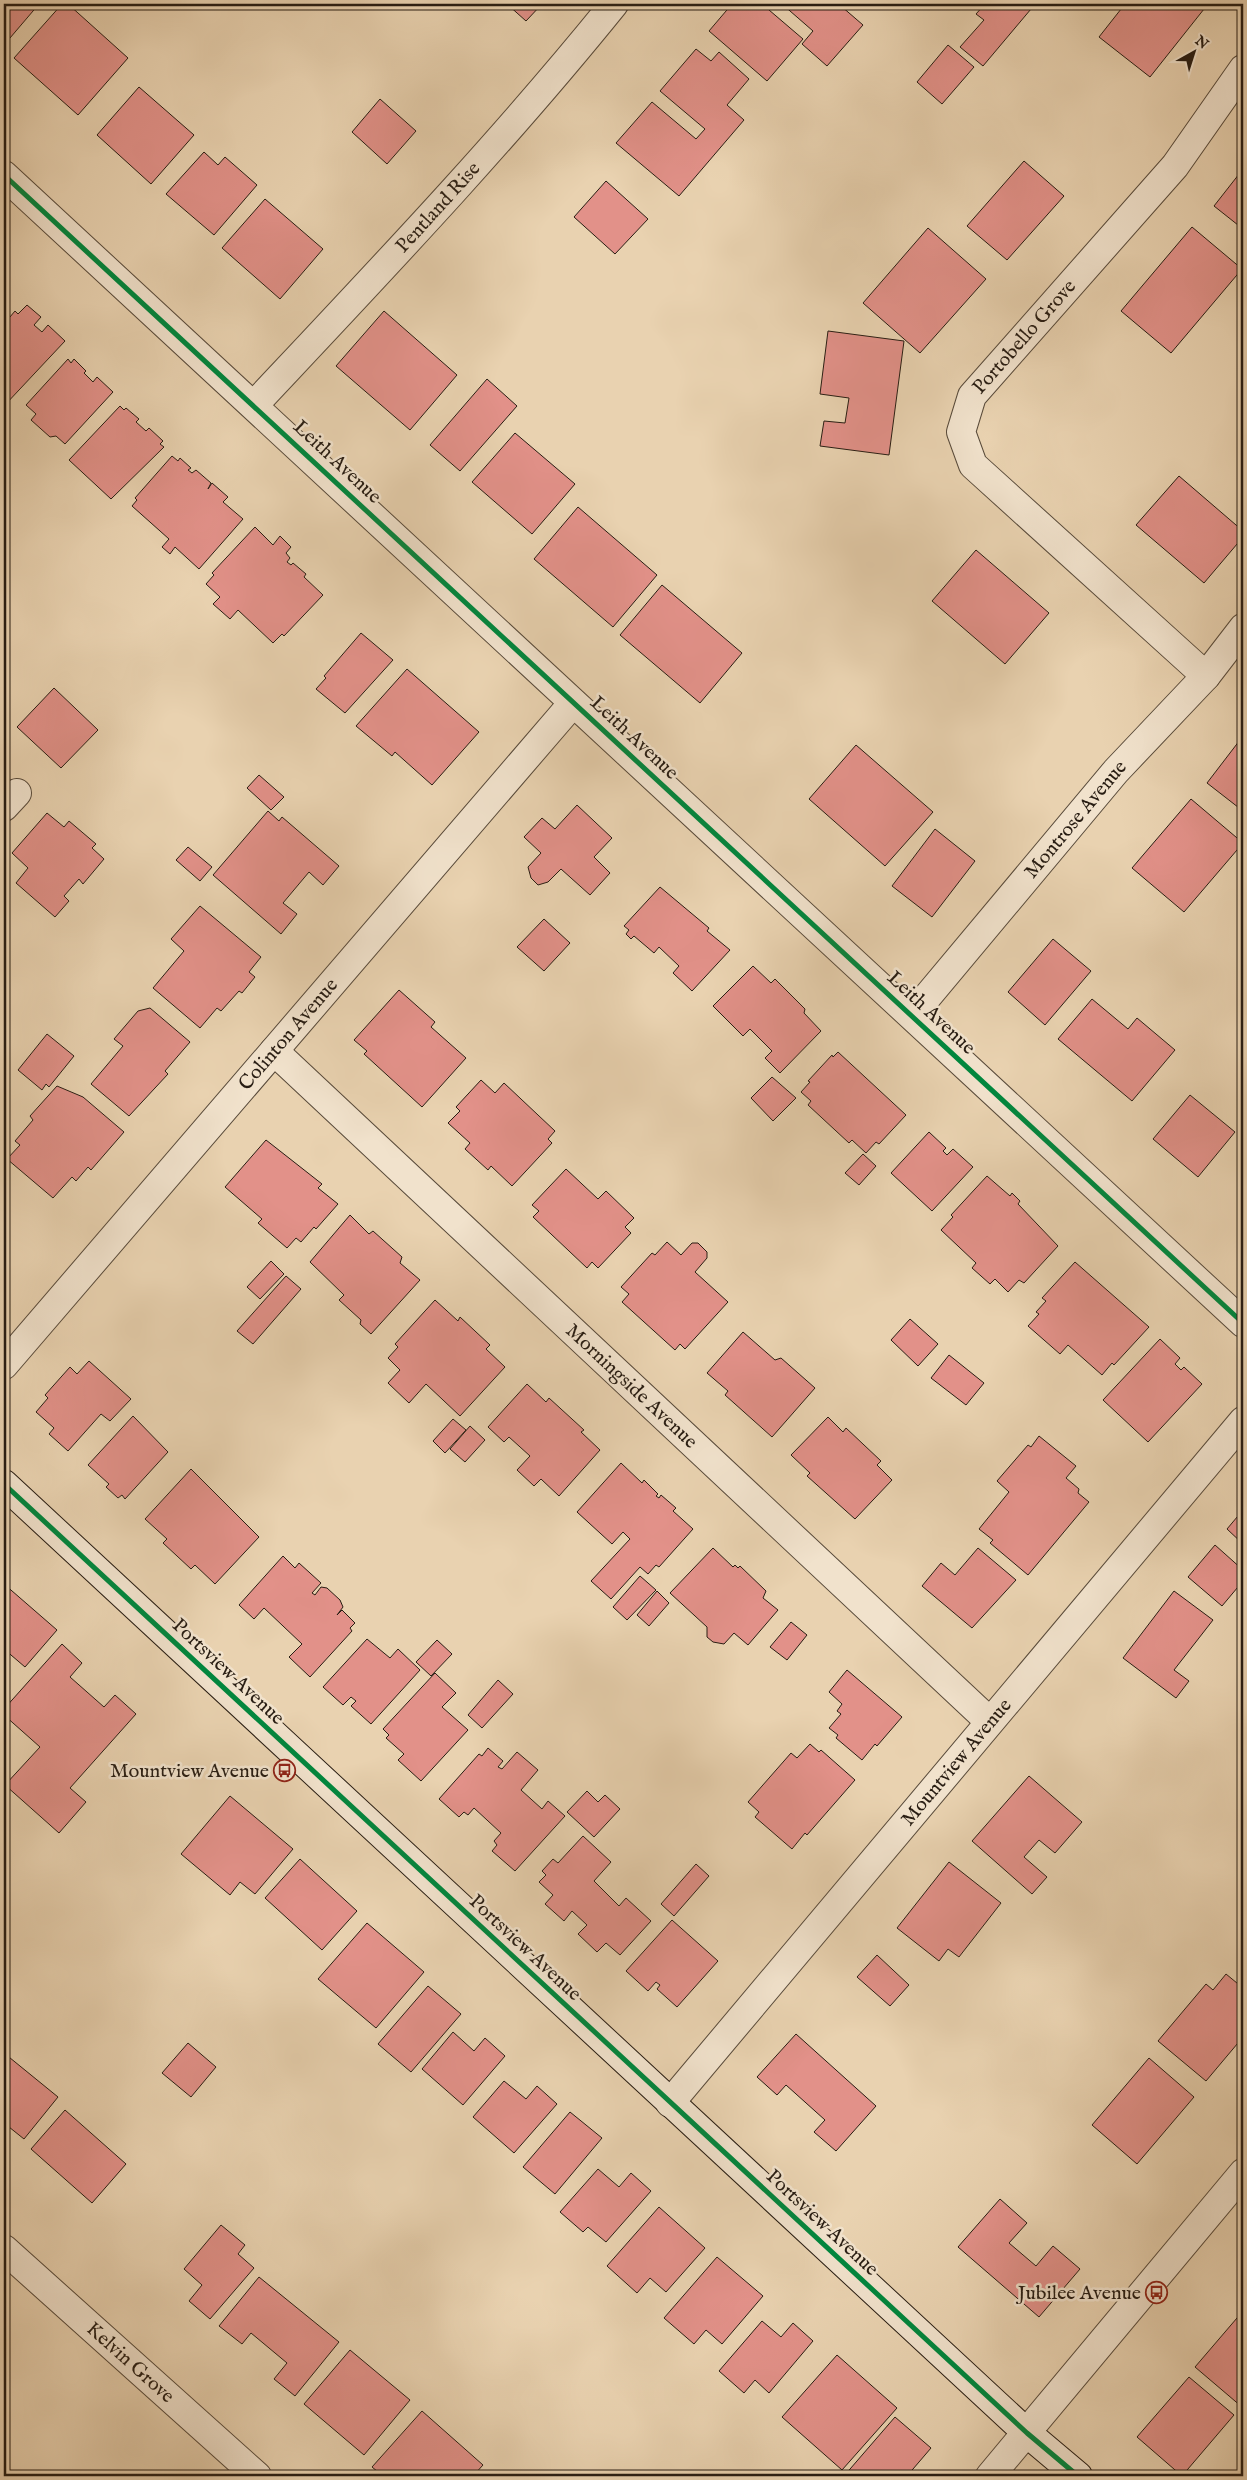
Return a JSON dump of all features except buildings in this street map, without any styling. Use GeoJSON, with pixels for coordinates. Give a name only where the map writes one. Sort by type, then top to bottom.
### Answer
{"type":"FeatureCollection","features":[{"type":"Feature","properties":{"kind":"street","name":"Pentland Rise"},"geometry":{"type":"LineString","coordinates":[[254,405],[466,180],[566,64],[614,4]]}},
{"type":"Feature","properties":{"kind":"street","name":"Portobello Grove"},"geometry":{"type":"LineString","coordinates":[[1206,676],[973,464],[961,432],[972,396],[1175,166],[1243,69]]}},
{"type":"Feature","properties":{"kind":"street","name":"Leith Avenue"},"geometry":{"type":"LineString","coordinates":[[4,175],[1243,1323]]}},
{"type":"Feature","properties":{"kind":"street","name":"Montrose Avenue"},"geometry":{"type":"LineString","coordinates":[[912,1015],[1116,771],[1206,676],[1243,628]]}},
{"type":"Feature","properties":{"kind":"street","name":"Colinton Avenue"},"geometry":{"type":"LineString","coordinates":[[4,1365],[574,703]]}},
{"type":"Feature","properties":{"kind":"street","name":"Morningside Avenue"},"geometry":{"type":"LineString","coordinates":[[274,1051],[989,1721]]}},
{"type":"Feature","properties":{"kind":"street","name":"Mountview Avenue"},"geometry":{"type":"LineString","coordinates":[[670,2103],[1243,1421]]}},
{"type":"Feature","properties":{"kind":"street","name":"Portsview Avenue"},"geometry":{"type":"LineString","coordinates":[[4,1484],[1026,2433]]}},
{"type":"Feature","properties":{"kind":"street"},"geometry":{"type":"LineString","coordinates":[[990,2476],[1243,2172]]}},
{"type":"Feature","properties":{"kind":"street","name":"Kelvin Grove"},"geometry":{"type":"LineString","coordinates":[[4,2249],[258,2476]]}},
{"type":"Feature","properties":{"kind":"street"},"geometry":{"type":"LineString","coordinates":[[1026,2433],[1078,2476]]}},
{"type":"Feature","properties":{"kind":"cycle path"},"geometry":{"type":"LineString","coordinates":[[4,175],[1243,1323]]}},
{"type":"Feature","properties":{"kind":"cycle path"},"geometry":{"type":"LineString","coordinates":[[4,1484],[1027,2433],[1078,2476]]}},
{"type":"Feature","properties":{"kind":"place","name":"Mountview Avenue"},"geometry":{"type":"Point","coordinates":[285,1771]}},
{"type":"Feature","properties":{"kind":"place","name":"Jubilee Avenue"},"geometry":{"type":"Point","coordinates":[1157,2293]}}]}
